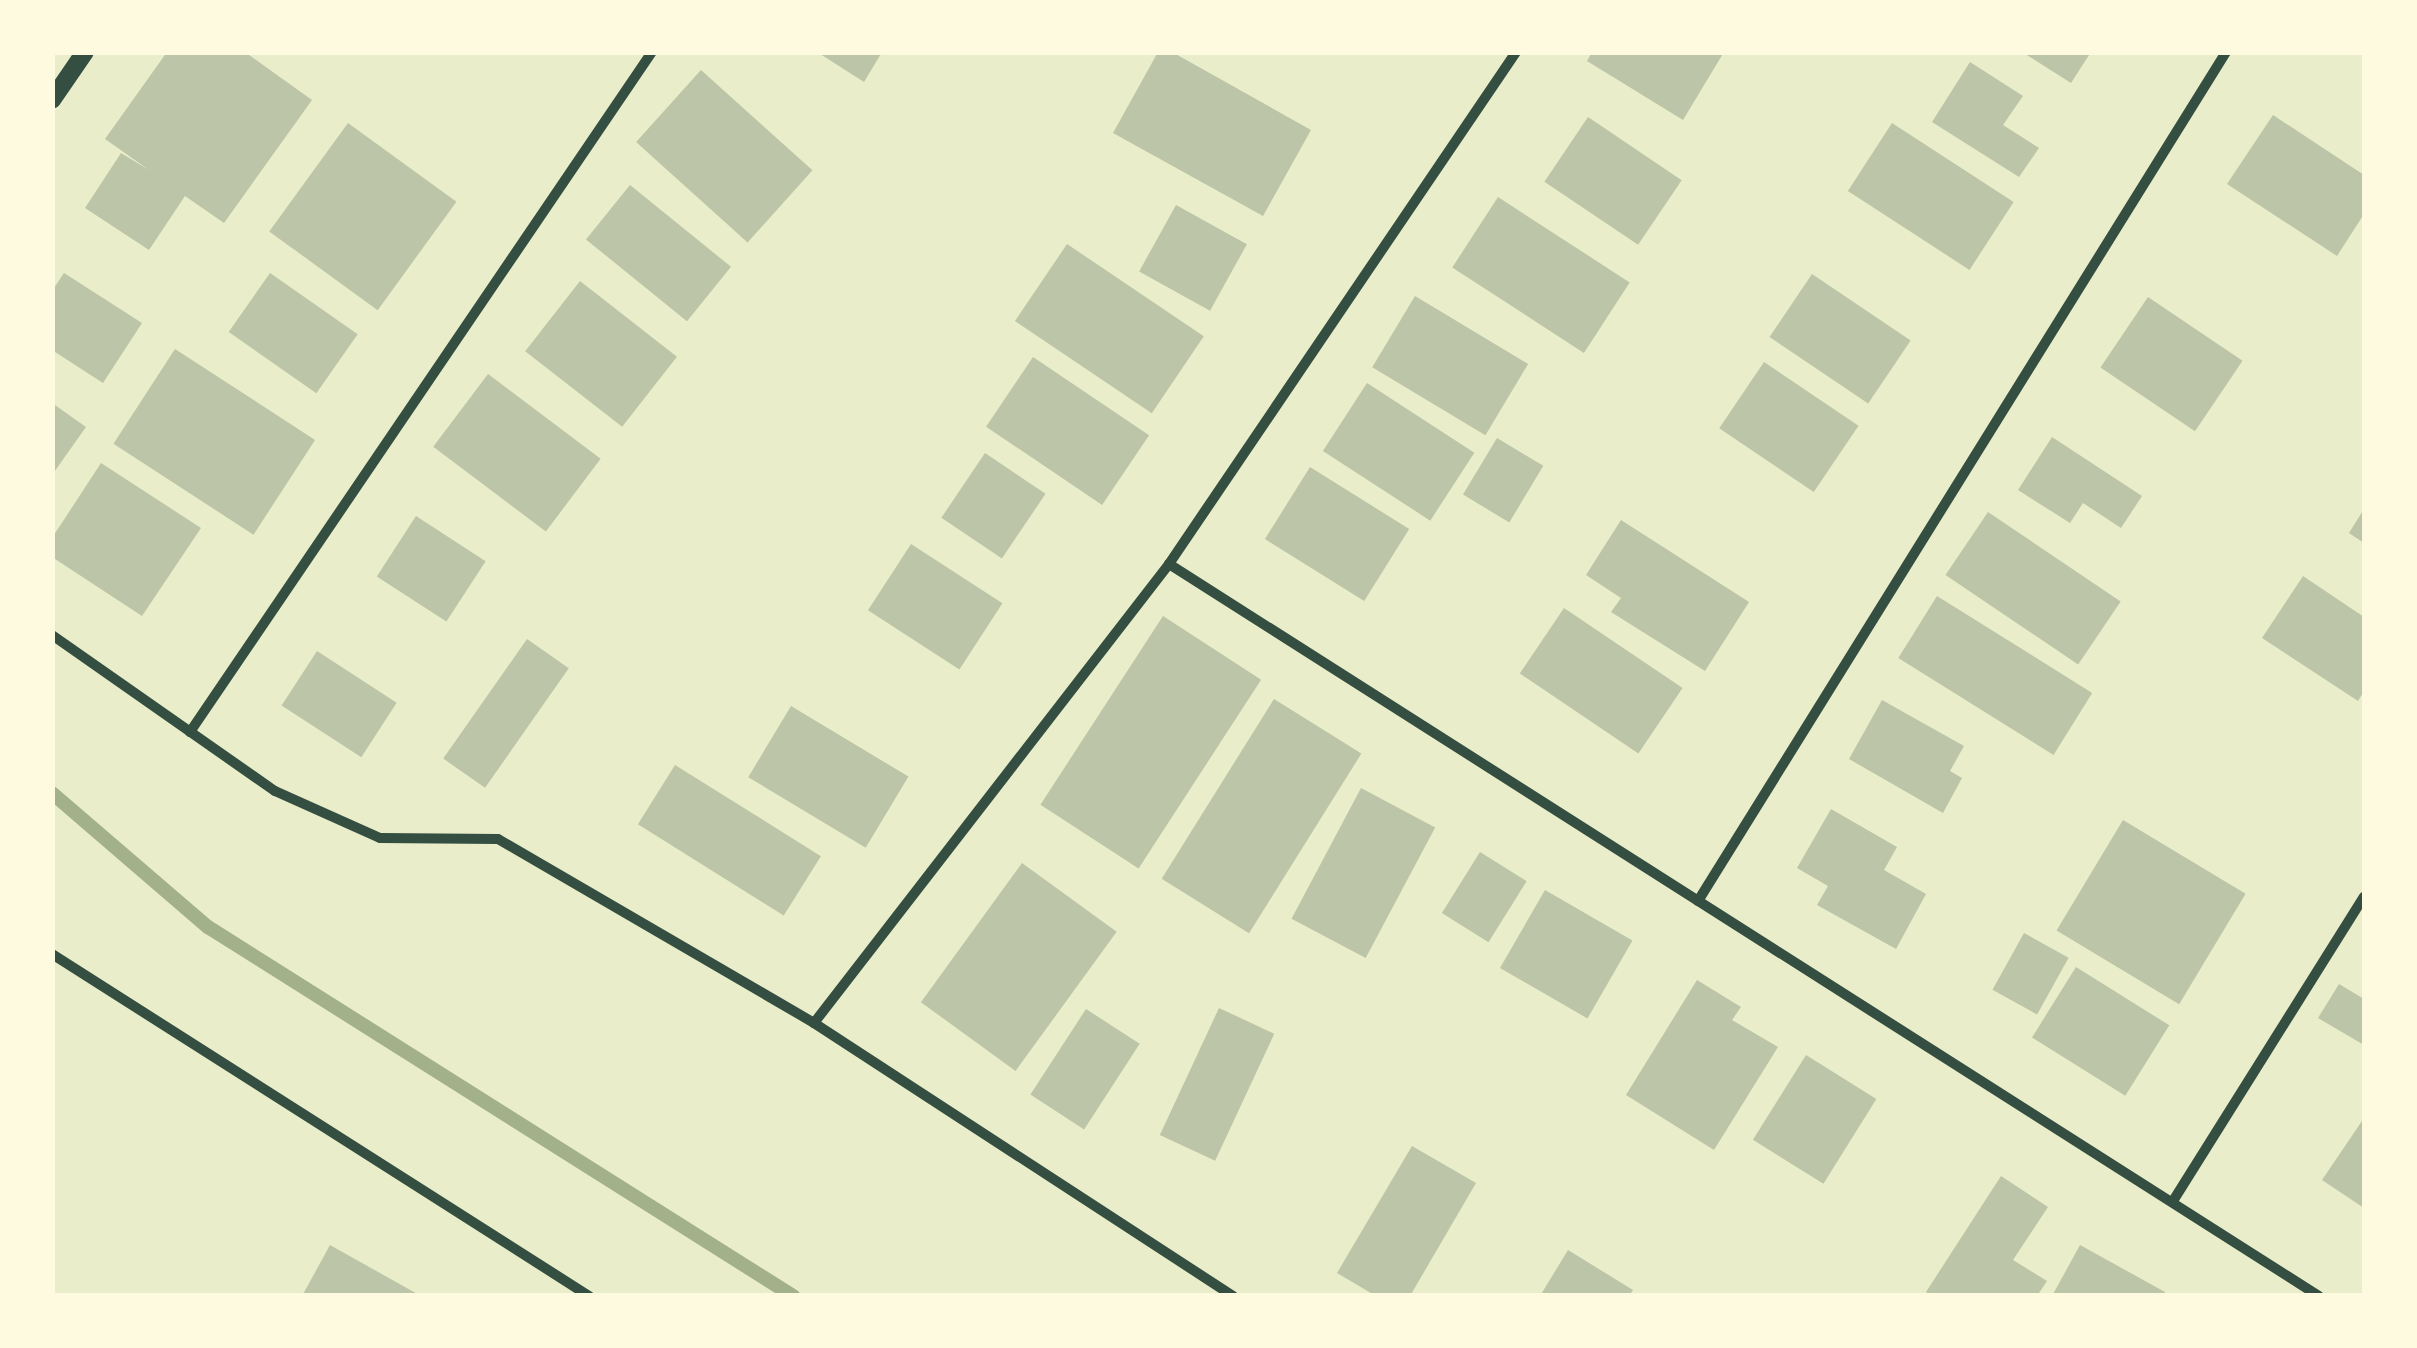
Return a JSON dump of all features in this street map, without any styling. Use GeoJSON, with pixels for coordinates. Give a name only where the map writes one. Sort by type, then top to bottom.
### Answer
{"type":"FeatureCollection","features":[{"type":"Feature","properties":{"kind":"street"},"geometry":{"type":"LineString","coordinates":[[52,100],[85,52]]}},
{"type":"Feature","properties":{"kind":"street"},"geometry":{"type":"LineString","coordinates":[[190,732],[652,52]]}},
{"type":"Feature","properties":{"kind":"street"},"geometry":{"type":"LineString","coordinates":[[814,1024],[1169,564],[1516,52]]}},
{"type":"Feature","properties":{"kind":"street"},"geometry":{"type":"LineString","coordinates":[[1698,901],[2226,52]]}},
{"type":"Feature","properties":{"kind":"street"},"geometry":{"type":"LineString","coordinates":[[1169,564],[2319,1296]]}},
{"type":"Feature","properties":{"kind":"street"},"geometry":{"type":"LineString","coordinates":[[52,635],[275,792],[380,838],[498,839],[814,1024],[1233,1296]]}},
{"type":"Feature","properties":{"kind":"street"},"geometry":{"type":"LineString","coordinates":[[2173,1201],[2364,897]]}},
{"type":"Feature","properties":{"kind":"street"},"geometry":{"type":"LineString","coordinates":[[52,954],[589,1296]]}},
{"type":"Feature","properties":{"kind":"building"},"geometry":{"type":"Polygon","coordinates":[[[167,52],[245,52],[312,100],[224,223],[185,196],[149,250],[85,208],[121,153],[149,170],[105,139],[167,52]]]}},
{"type":"Feature","properties":{"kind":"building"},"geometry":{"type":"Polygon","coordinates":[[[817,52],[882,52],[864,82],[817,52]]]}},
{"type":"Feature","properties":{"kind":"building"},"geometry":{"type":"Polygon","coordinates":[[[1158,52],[1172,52],[1311,130],[1263,216],[1113,133],[1158,52]]]}},
{"type":"Feature","properties":{"kind":"building"},"geometry":{"type":"Polygon","coordinates":[[[1592,52],[1724,52],[1683,120],[1587,61],[1592,52]]]}},
{"type":"Feature","properties":{"kind":"building"},"geometry":{"type":"Polygon","coordinates":[[[2022,52],[2091,52],[2071,83],[2022,52]]]}},
{"type":"Feature","properties":{"kind":"building"},"geometry":{"type":"Polygon","coordinates":[[[1970,62],[2023,96],[2003,125],[2039,148],[2019,177],[1932,122],[1970,62]]]}},
{"type":"Feature","properties":{"kind":"building"},"geometry":{"type":"Polygon","coordinates":[[[701,70],[812,170],[748,242],[636,142],[701,70]]]}},
{"type":"Feature","properties":{"kind":"building"},"geometry":{"type":"Polygon","coordinates":[[[2273,115],[2364,175],[2364,214],[2337,256],[2227,184],[2273,115]]]}},
{"type":"Feature","properties":{"kind":"building"},"geometry":{"type":"Polygon","coordinates":[[[1588,117],[1682,180],[1638,245],[1544,182],[1588,117]]]}},
{"type":"Feature","properties":{"kind":"building"},"geometry":{"type":"Polygon","coordinates":[[[348,123],[456,202],[378,310],[269,231],[348,123]]]}},
{"type":"Feature","properties":{"kind":"building"},"geometry":{"type":"Polygon","coordinates":[[[1892,123],[2014,202],[1969,270],[1848,191],[1892,123]]]}},
{"type":"Feature","properties":{"kind":"building"},"geometry":{"type":"Polygon","coordinates":[[[630,185],[731,267],[687,321],[586,239],[630,185]]]}},
{"type":"Feature","properties":{"kind":"building"},"geometry":{"type":"Polygon","coordinates":[[[1498,197],[1630,283],[1584,353],[1452,267],[1498,197]]]}},
{"type":"Feature","properties":{"kind":"building"},"geometry":{"type":"Polygon","coordinates":[[[1176,205],[1247,244],[1210,311],[1139,271],[1176,205]]]}},
{"type":"Feature","properties":{"kind":"building"},"geometry":{"type":"Polygon","coordinates":[[[1067,244],[1204,336],[1152,413],[1015,321],[1067,244]]]}},
{"type":"Feature","properties":{"kind":"building"},"geometry":{"type":"Polygon","coordinates":[[[64,273],[142,323],[103,383],[52,350],[52,291],[64,273]]]}},
{"type":"Feature","properties":{"kind":"building"},"geometry":{"type":"Polygon","coordinates":[[[270,273],[358,334],[316,393],[229,332],[270,273]]]}},
{"type":"Feature","properties":{"kind":"building"},"geometry":{"type":"Polygon","coordinates":[[[1812,274],[1911,341],[1868,404],[1770,337],[1812,274]]]}},
{"type":"Feature","properties":{"kind":"building"},"geometry":{"type":"Polygon","coordinates":[[[580,281],[677,357],[622,427],[525,351],[580,281]]]}},
{"type":"Feature","properties":{"kind":"building"},"geometry":{"type":"Polygon","coordinates":[[[1415,296],[1528,364],[1485,435],[1372,367],[1415,296]]]}},
{"type":"Feature","properties":{"kind":"building"},"geometry":{"type":"Polygon","coordinates":[[[2148,297],[2243,361],[2195,431],[2100,367],[2148,297]]]}},
{"type":"Feature","properties":{"kind":"building"},"geometry":{"type":"Polygon","coordinates":[[[175,349],[315,440],[254,535],[113,444],[175,349]]]}},
{"type":"Feature","properties":{"kind":"building"},"geometry":{"type":"Polygon","coordinates":[[[1033,357],[1149,435],[1102,505],[986,427],[1033,357]]]}},
{"type":"Feature","properties":{"kind":"building"},"geometry":{"type":"Polygon","coordinates":[[[1764,362],[1859,426],[1814,492],[1719,428],[1764,362]]]}},
{"type":"Feature","properties":{"kind":"building"},"geometry":{"type":"Polygon","coordinates":[[[488,374],[601,459],[546,532],[433,447],[488,374]]]}},
{"type":"Feature","properties":{"kind":"building"},"geometry":{"type":"Polygon","coordinates":[[[1367,383],[1474,453],[1430,521],[1323,451],[1367,383]]]}},
{"type":"Feature","properties":{"kind":"building"},"geometry":{"type":"Polygon","coordinates":[[[52,403],[86,427],[52,475],[52,403]]]}},
{"type":"Feature","properties":{"kind":"building"},"geometry":{"type":"Polygon","coordinates":[[[2052,437],[2142,496],[2121,528],[2083,503],[2070,523],[2018,490],[2052,437]]]}},
{"type":"Feature","properties":{"kind":"building"},"geometry":{"type":"Polygon","coordinates":[[[1497,438],[1543,466],[1509,522],[1463,495],[1497,438]]]}},
{"type":"Feature","properties":{"kind":"building"},"geometry":{"type":"Polygon","coordinates":[[[985,453],[1046,494],[1002,558],[941,518],[985,453]]]}},
{"type":"Feature","properties":{"kind":"building"},"geometry":{"type":"Polygon","coordinates":[[[101,463],[201,528],[142,616],[52,557],[52,538],[101,463]]]}},
{"type":"Feature","properties":{"kind":"building"},"geometry":{"type":"Polygon","coordinates":[[[1310,467],[1409,529],[1364,601],[1265,539],[1310,467]]]}},
{"type":"Feature","properties":{"kind":"building"},"geometry":{"type":"Polygon","coordinates":[[[2364,509],[2364,543],[2349,533],[2364,509]]]}},
{"type":"Feature","properties":{"kind":"building"},"geometry":{"type":"Polygon","coordinates":[[[1988,512],[2121,601],[2078,664],[1946,575],[1988,512]]]}},
{"type":"Feature","properties":{"kind":"building"},"geometry":{"type":"Polygon","coordinates":[[[416,516],[486,561],[446,622],[377,576],[416,516]]]}},
{"type":"Feature","properties":{"kind":"building"},"geometry":{"type":"Polygon","coordinates":[[[1621,520],[1749,602],[1705,671],[1611,612],[1621,598],[1586,575],[1621,520]]]}},
{"type":"Feature","properties":{"kind":"building"},"geometry":{"type":"Polygon","coordinates":[[[911,544],[1002,603],[959,670],[868,610],[911,544]]]}},
{"type":"Feature","properties":{"kind":"building"},"geometry":{"type":"Polygon","coordinates":[[[2303,576],[2364,617],[2364,691],[2358,701],[2262,638],[2303,576]]]}},
{"type":"Feature","properties":{"kind":"building"},"geometry":{"type":"Polygon","coordinates":[[[1937,596],[2092,693],[2054,755],[1898,658],[1937,596]]]}},
{"type":"Feature","properties":{"kind":"building"},"geometry":{"type":"Polygon","coordinates":[[[1564,608],[1683,688],[1638,753],[1520,673],[1564,608]]]}},
{"type":"Feature","properties":{"kind":"building"},"geometry":{"type":"Polygon","coordinates":[[[1163,616],[1261,680],[1139,868],[1040,805],[1163,616]]]}},
{"type":"Feature","properties":{"kind":"building"},"geometry":{"type":"Polygon","coordinates":[[[527,639],[569,668],[485,788],[443,759],[527,639]]]}},
{"type":"Feature","properties":{"kind":"building"},"geometry":{"type":"Polygon","coordinates":[[[317,651],[397,703],[361,757],[282,706],[317,651]]]}},
{"type":"Feature","properties":{"kind":"building"},"geometry":{"type":"Polygon","coordinates":[[[1274,699],[1361,754],[1249,933],[1162,879],[1274,699]]]}},
{"type":"Feature","properties":{"kind":"building"},"geometry":{"type":"Polygon","coordinates":[[[1882,700],[1964,746],[1950,771],[1962,778],[1943,813],[1849,759],[1882,700]]]}},
{"type":"Feature","properties":{"kind":"building"},"geometry":{"type":"Polygon","coordinates":[[[791,706],[908,777],[866,848],[748,777],[791,706]]]}},
{"type":"Feature","properties":{"kind":"building"},"geometry":{"type":"Polygon","coordinates":[[[675,765],[821,856],[784,916],[638,824],[675,765]]]}},
{"type":"Feature","properties":{"kind":"building"},"geometry":{"type":"Polygon","coordinates":[[[1361,788],[1435,827],[1366,958],[1292,919],[1361,788]]]}},
{"type":"Feature","properties":{"kind":"building"},"geometry":{"type":"Polygon","coordinates":[[[1831,809],[1897,847],[1884,870],[1926,894],[1896,949],[1817,905],[1828,886],[1797,868],[1831,809]]]}},
{"type":"Feature","properties":{"kind":"building"},"geometry":{"type":"Polygon","coordinates":[[[2123,820],[2246,894],[2179,1004],[2057,931],[2123,820]]]}},
{"type":"Feature","properties":{"kind":"building"},"geometry":{"type":"Polygon","coordinates":[[[1480,852],[1527,881],[1488,942],[1442,913],[1480,852]]]}},
{"type":"Feature","properties":{"kind":"building"},"geometry":{"type":"Polygon","coordinates":[[[1022,863],[1117,932],[1016,1071],[921,1002],[1022,863]]]}},
{"type":"Feature","properties":{"kind":"building"},"geometry":{"type":"Polygon","coordinates":[[[1545,890],[1632,940],[1587,1018],[1500,968],[1545,890]]]}},
{"type":"Feature","properties":{"kind":"building"},"geometry":{"type":"Polygon","coordinates":[[[2024,933],[2069,958],[2037,1015],[1992,990],[2024,933]]]}},
{"type":"Feature","properties":{"kind":"building"},"geometry":{"type":"Polygon","coordinates":[[[2076,967],[2169,1025],[2125,1096],[2032,1037],[2076,967]]]}},
{"type":"Feature","properties":{"kind":"building"},"geometry":{"type":"Polygon","coordinates":[[[1697,980],[1741,1007],[1732,1020],[1778,1047],[1714,1150],[1626,1095],[1697,980]]]}},
{"type":"Feature","properties":{"kind":"building"},"geometry":{"type":"Polygon","coordinates":[[[2339,984],[2364,999],[2364,1045],[2318,1018],[2339,984]]]}},
{"type":"Feature","properties":{"kind":"building"},"geometry":{"type":"Polygon","coordinates":[[[1219,1008],[1274,1034],[1215,1161],[1160,1135],[1219,1008]]]}},
{"type":"Feature","properties":{"kind":"building"},"geometry":{"type":"Polygon","coordinates":[[[1086,1009],[1140,1044],[1084,1129],[1030,1095],[1086,1009]]]}},
{"type":"Feature","properties":{"kind":"building"},"geometry":{"type":"Polygon","coordinates":[[[1806,1055],[1876,1099],[1823,1184],[1753,1140],[1806,1055]]]}},
{"type":"Feature","properties":{"kind":"building"},"geometry":{"type":"Polygon","coordinates":[[[2364,1118],[2364,1208],[2322,1180],[2364,1118]]]}},
{"type":"Feature","properties":{"kind":"building"},"geometry":{"type":"Polygon","coordinates":[[[1412,1146],[1476,1183],[1410,1296],[1376,1296],[1337,1273],[1412,1146]]]}},
{"type":"Feature","properties":{"kind":"building"},"geometry":{"type":"Polygon","coordinates":[[[2001,1176],[2048,1207],[2013,1260],[2047,1281],[2037,1296],[1931,1296],[1926,1292],[2001,1176]]]}},
{"type":"Feature","properties":{"kind":"building"},"geometry":{"type":"Polygon","coordinates":[[[330,1245],[421,1296],[302,1296],[330,1245]]]}},
{"type":"Feature","properties":{"kind":"building"},"geometry":{"type":"Polygon","coordinates":[[[2080,1245],[2165,1292],[2163,1296],[2052,1296],[2080,1245]]]}},
{"type":"Feature","properties":{"kind":"building"},"geometry":{"type":"Polygon","coordinates":[[[1568,1250],[1633,1290],[1629,1296],[1540,1296],[1568,1250]]]}},
{"type":"Feature","properties":{"kind":"waterway"},"geometry":{"type":"LineString","coordinates":[[52,793],[208,927],[793,1296]]}}]}
